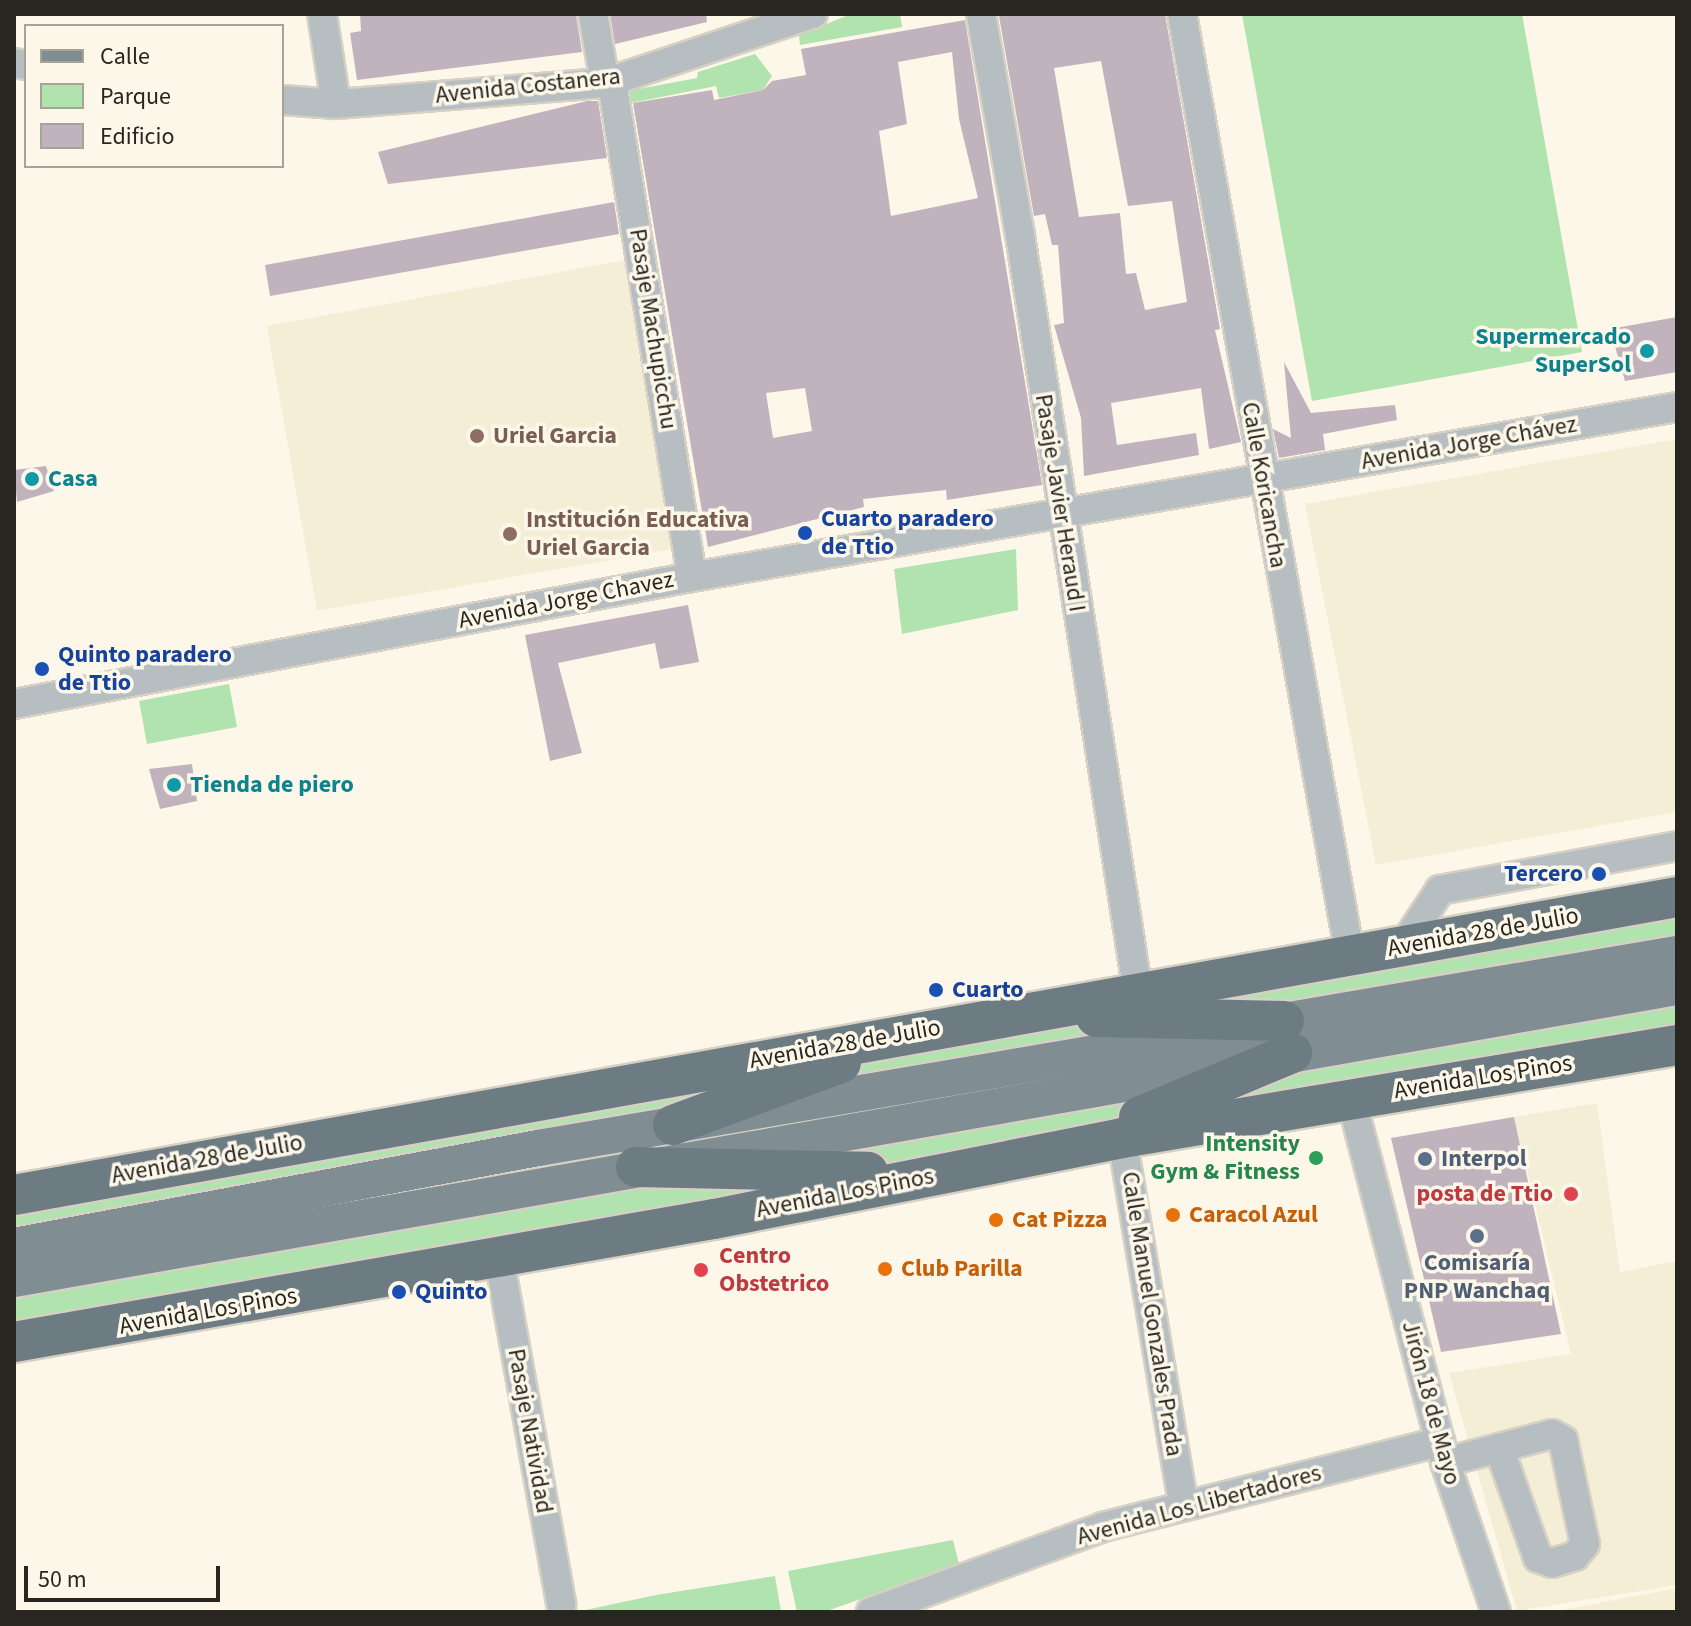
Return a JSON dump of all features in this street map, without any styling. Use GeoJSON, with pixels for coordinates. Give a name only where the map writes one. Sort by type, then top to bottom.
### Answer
{"type":"FeatureCollection","features":[{"type":"Feature","properties":{"kind":"highway","name":"Avenida 28 de Julio"},"geometry":{"type":"LineString","coordinates":[[14,1195],[1677,897]]}},
{"type":"Feature","properties":{"kind":"highway"},"geometry":{"type":"LineString","coordinates":[[1006,1016],[1288,1037]]}},
{"type":"Feature","properties":{"kind":"highway"},"geometry":{"type":"LineString","coordinates":[[673,1125],[915,1032]]}},
{"type":"Feature","properties":{"kind":"highway"},"geometry":{"type":"LineString","coordinates":[[1006,1161],[1160,1110],[1288,1037]]}},
{"type":"Feature","properties":{"kind":"highway","name":"Avenida Los Pinos"},"geometry":{"type":"LineString","coordinates":[[14,1342],[499,1258],[1122,1138],[1677,1045]]}},
{"type":"Feature","properties":{"kind":"highway"},"geometry":{"type":"LineString","coordinates":[[636,1167],[940,1174]]}},
{"type":"Feature","properties":{"kind":"main road","name":"Avenida 28 de Julio"},"geometry":{"type":"LineString","coordinates":[[14,1279],[636,1167],[1288,1037],[1677,954]]}},
{"type":"Feature","properties":{"kind":"main road","name":"Avenida 28 de Julio"},"geometry":{"type":"LineString","coordinates":[[14,1246],[673,1125],[1288,1037],[1677,987]]}},
{"type":"Feature","properties":{"kind":"street"},"geometry":{"type":"LineString","coordinates":[[322,14],[336,104]]}},
{"type":"Feature","properties":{"kind":"street","name":"Pasaje Machupicchu"},"geometry":{"type":"LineString","coordinates":[[593,14],[608,82],[692,577]]}},
{"type":"Feature","properties":{"kind":"street","name":"Avenida Costanera"},"geometry":{"type":"LineString","coordinates":[[284,100],[336,104],[608,82],[813,14]]}},
{"type":"Feature","properties":{"kind":"street","name":"Pasaje Javier Heraud I"},"geometry":{"type":"LineString","coordinates":[[981,14],[1020,235],[1061,514],[1138,993]]}},
{"type":"Feature","properties":{"kind":"street","name":"Calle Koricancha"},"geometry":{"type":"LineString","coordinates":[[1182,14],[1262,479],[1350,955]]}},
{"type":"Feature","properties":{"kind":"street","name":"Avenida Jorge Chávez"},"geometry":{"type":"LineString","coordinates":[[1262,479],[1677,407]]}},
{"type":"Feature","properties":{"kind":"street","name":"Avenida Jorge Chavez"},"geometry":{"type":"LineString","coordinates":[[14,704],[692,577],[1262,479]]}},
{"type":"Feature","properties":{"kind":"street"},"geometry":{"type":"LineString","coordinates":[[1403,946],[1440,890],[1677,846]]}},
{"type":"Feature","properties":{"kind":"street","name":"Jirón 18 de Mayo"},"geometry":{"type":"LineString","coordinates":[[1351,1098],[1443,1452],[1496,1612]]}},
{"type":"Feature","properties":{"kind":"street","name":"Calle Manuel Gonzales Prada"},"geometry":{"type":"LineString","coordinates":[[1122,1138],[1181,1491]]}},
{"type":"Feature","properties":{"kind":"street","name":"Pasaje Natividad"},"geometry":{"type":"LineString","coordinates":[[499,1258],[561,1604]]}},
{"type":"Feature","properties":{"kind":"street","name":"Avenida Los Libertadores"},"geometry":{"type":"LineString","coordinates":[[883,1610],[1103,1527],[1443,1452],[1499,1448]]}},
{"type":"Feature","properties":{"kind":"shaded area","name":"Uriel Garcia"},"geometry":{"type":"Polygon","coordinates":[[[636,258],[685,547],[317,611],[267,326],[636,258]]]}},
{"type":"Feature","properties":{"kind":"shaded area"},"geometry":{"type":"Polygon","coordinates":[[[1677,439],[1677,812],[1376,865],[1305,504],[1677,439]]]}},
{"type":"Feature","properties":{"kind":"shaded area"},"geometry":{"type":"Polygon","coordinates":[[[1597,1103],[1620,1272],[1677,1261],[1677,1585],[1517,1611],[1449,1373],[1571,1354],[1514,1117],[1597,1103]]]}},
{"type":"Feature","properties":{"kind":"shaded area"},"geometry":{"type":"Polygon","coordinates":[[[1677,1588],[1677,1612],[1552,1612],[1677,1588]]]}},
{"type":"Feature","properties":{"kind":"green space"},"geometry":{"type":"Polygon","coordinates":[[[851,14],[900,14],[902,27],[800,45],[799,35],[851,14]]]}},
{"type":"Feature","properties":{"kind":"green space"},"geometry":{"type":"Polygon","coordinates":[[[1242,14],[1522,14],[1582,352],[1312,401],[1242,14]]]}},
{"type":"Feature","properties":{"kind":"green space"},"geometry":{"type":"Polygon","coordinates":[[[755,54],[772,76],[763,90],[719,98],[716,86],[631,103],[628,91],[697,78],[698,72],[755,54]]]}},
{"type":"Feature","properties":{"kind":"green space"},"geometry":{"type":"Polygon","coordinates":[[[1016,549],[1018,610],[902,634],[894,569],[1016,549]]]}},
{"type":"Feature","properties":{"kind":"green space"},"geometry":{"type":"Polygon","coordinates":[[[229,684],[237,727],[147,744],[139,701],[229,684]]]}},
{"type":"Feature","properties":{"kind":"green space"},"geometry":{"type":"Polygon","coordinates":[[[1677,917],[1677,941],[14,1235],[14,1215],[1677,917]]]}},
{"type":"Feature","properties":{"kind":"green space"},"geometry":{"type":"Polygon","coordinates":[[[1677,1003],[1677,1027],[14,1326],[14,1299],[1677,1003]]]}},
{"type":"Feature","properties":{"kind":"green space"},"geometry":{"type":"Polygon","coordinates":[[[953,1540],[959,1564],[824,1612],[797,1612],[788,1571],[953,1540]]]}},
{"type":"Feature","properties":{"kind":"green space"},"geometry":{"type":"Polygon","coordinates":[[[775,1576],[781,1612],[576,1612],[656,1595],[775,1576]]]}},
{"type":"Feature","properties":{"kind":"building"},"geometry":{"type":"Polygon","coordinates":[[[360,14],[576,14],[582,52],[357,80],[350,33],[361,31],[360,14]]]}},
{"type":"Feature","properties":{"kind":"building"},"geometry":{"type":"Polygon","coordinates":[[[610,14],[706,14],[707,22],[615,44],[610,14]]]}},
{"type":"Feature","properties":{"kind":"building"},"geometry":{"type":"Polygon","coordinates":[[[1165,14],[1220,329],[1215,330],[1241,442],[1209,449],[1201,388],[1111,403],[1117,445],[1196,433],[1199,455],[1084,476],[1081,418],[1054,325],[1064,323],[1058,245],[1052,245],[1045,214],[1034,216],[999,16],[1165,14]],[[1101,61],[1054,68],[1079,217],[1120,213],[1126,274],[1136,273],[1145,310],[1187,302],[1172,201],[1128,206],[1101,61]]]}},
{"type":"Feature","properties":{"kind":"building"},"geometry":{"type":"Polygon","coordinates":[[[965,20],[1042,485],[947,500],[946,490],[863,499],[864,507],[708,547],[633,103],[712,90],[714,100],[763,90],[772,81],[806,75],[801,49],[965,20]],[[952,52],[898,62],[907,124],[879,131],[891,216],[978,198],[959,119],[952,52]],[[805,388],[766,393],[773,438],[812,431],[805,388]]]}},
{"type":"Feature","properties":{"kind":"building"},"geometry":{"type":"Polygon","coordinates":[[[587,101],[598,101],[607,158],[388,184],[378,152],[587,101]]]}},
{"type":"Feature","properties":{"kind":"building"},"geometry":{"type":"Polygon","coordinates":[[[614,202],[619,234],[270,296],[265,265],[614,202]]]}},
{"type":"Feature","properties":{"kind":"building","name":"Supermercado SuperSol"},"geometry":{"type":"Polygon","coordinates":[[[1677,317],[1677,372],[1625,381],[1610,329],[1677,317]]]}},
{"type":"Feature","properties":{"kind":"building"},"geometry":{"type":"Polygon","coordinates":[[[1284,362],[1311,413],[1395,405],[1397,420],[1323,434],[1325,450],[1279,458],[1273,429],[1291,438],[1284,362]]]}},
{"type":"Feature","properties":{"kind":"building","name":"Casa"},"geometry":{"type":"Polygon","coordinates":[[[46,466],[54,491],[17,502],[14,470],[46,466]]]}},
{"type":"Feature","properties":{"kind":"building"},"geometry":{"type":"Polygon","coordinates":[[[688,605],[699,662],[660,669],[655,643],[558,663],[582,753],[550,761],[525,635],[688,605]]]}},
{"type":"Feature","properties":{"kind":"building","name":"Tienda de piero"},"geometry":{"type":"Polygon","coordinates":[[[192,764],[197,801],[160,809],[149,769],[192,764]]]}},
{"type":"Feature","properties":{"kind":"building","name":"Comisaría PNP Wanchaq"},"geometry":{"type":"Polygon","coordinates":[[[1514,1117],[1561,1334],[1441,1352],[1391,1138],[1514,1117]]]}},
{"type":"Feature","properties":{"kind":"place","name":"Supermercado SuperSol"},"geometry":{"type":"Point","coordinates":[1647,351]}},
{"type":"Feature","properties":{"kind":"place","name":"Uriel Garcia"},"geometry":{"type":"Point","coordinates":[477,436]}},
{"type":"Feature","properties":{"kind":"place","name":"Casa"},"geometry":{"type":"Point","coordinates":[32,479]}},
{"type":"Feature","properties":{"kind":"place","name":"Cuarto paradero de Ttio"},"geometry":{"type":"Point","coordinates":[805,533]}},
{"type":"Feature","properties":{"kind":"place","name":"Institución Educativa Uriel Garcia"},"geometry":{"type":"Point","coordinates":[510,534]}},
{"type":"Feature","properties":{"kind":"place","name":"Quinto paradero de Ttio"},"geometry":{"type":"Point","coordinates":[42,669]}},
{"type":"Feature","properties":{"kind":"place","name":"Tienda de piero"},"geometry":{"type":"Point","coordinates":[174,785]}},
{"type":"Feature","properties":{"kind":"place","name":"Tercero"},"geometry":{"type":"Point","coordinates":[1599,874]}},
{"type":"Feature","properties":{"kind":"place","name":"Cuarto"},"geometry":{"type":"Point","coordinates":[936,990]}},
{"type":"Feature","properties":{"kind":"place","name":"Intensity Gym & Fitness"},"geometry":{"type":"Point","coordinates":[1316,1158]}},
{"type":"Feature","properties":{"kind":"place","name":"Interpol"},"geometry":{"type":"Point","coordinates":[1425,1159]}},
{"type":"Feature","properties":{"kind":"place","name":"posta de Ttio"},"geometry":{"type":"Point","coordinates":[1571,1194]}},
{"type":"Feature","properties":{"kind":"place","name":"Caracol Azul"},"geometry":{"type":"Point","coordinates":[1173,1215]}},
{"type":"Feature","properties":{"kind":"place","name":"Cat Pizza"},"geometry":{"type":"Point","coordinates":[996,1220]}},
{"type":"Feature","properties":{"kind":"place","name":"Comisaría PNP Wanchaq"},"geometry":{"type":"Point","coordinates":[1477,1236]}},
{"type":"Feature","properties":{"kind":"place","name":"Club Parilla"},"geometry":{"type":"Point","coordinates":[885,1269]}},
{"type":"Feature","properties":{"kind":"place","name":"Centro Obstetrico"},"geometry":{"type":"Point","coordinates":[701,1270]}},
{"type":"Feature","properties":{"kind":"place","name":"Quinto"},"geometry":{"type":"Point","coordinates":[399,1292]}}]}
